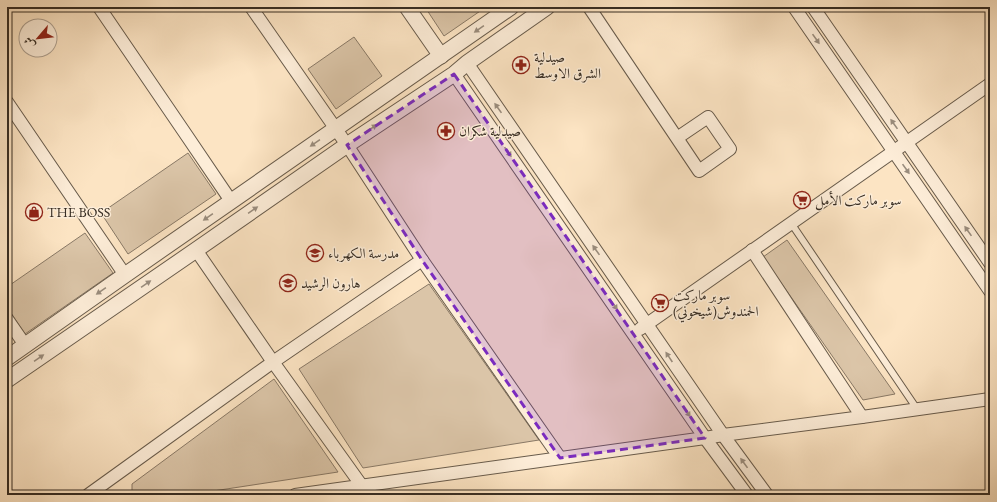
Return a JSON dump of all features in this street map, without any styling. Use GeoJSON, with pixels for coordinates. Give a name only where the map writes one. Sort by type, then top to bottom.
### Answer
{"type":"FeatureCollection","features":[{"type":"Feature","properties":{"kind":"street"},"geometry":{"type":"LineString","coordinates":[[99,7],[231,201]]}},
{"type":"Feature","properties":{"kind":"street"},"geometry":{"type":"LineString","coordinates":[[251,7],[347,145],[422,260],[560,458]]}},
{"type":"Feature","properties":{"kind":"street"},"geometry":{"type":"LineString","coordinates":[[407,7],[441,56]]}},
{"type":"Feature","properties":{"kind":"street"},"geometry":{"type":"LineString","coordinates":[[7,358],[511,7]]}},
{"type":"Feature","properties":{"kind":"street"},"geometry":{"type":"LineString","coordinates":[[7,380],[347,145],[454,74],[467,63],[547,7]]}},
{"type":"Feature","properties":{"kind":"street"},"geometry":{"type":"LineString","coordinates":[[589,7],[677,138],[699,170],[730,149],[708,117],[677,138]]}},
{"type":"Feature","properties":{"kind":"street"},"geometry":{"type":"LineString","coordinates":[[794,7],[990,291]]}},
{"type":"Feature","properties":{"kind":"street"},"geometry":{"type":"LineString","coordinates":[[813,7],[907,142],[986,248],[990,263]]}},
{"type":"Feature","properties":{"kind":"street"},"geometry":{"type":"LineString","coordinates":[[467,63],[723,435],[766,495]]}},
{"type":"Feature","properties":{"kind":"street"},"geometry":{"type":"LineString","coordinates":[[454,74],[705,438],[746,495]]}},
{"type":"Feature","properties":{"kind":"street"},"geometry":{"type":"LineString","coordinates":[[633,334],[990,84]]}},
{"type":"Feature","properties":{"kind":"street"},"geometry":{"type":"LineString","coordinates":[[7,102],[125,275]]}},
{"type":"Feature","properties":{"kind":"street"},"geometry":{"type":"LineString","coordinates":[[968,260],[986,248]]}},
{"type":"Feature","properties":{"kind":"street"},"geometry":{"type":"LineString","coordinates":[[196,250],[273,362],[362,486]]}},
{"type":"Feature","properties":{"kind":"street"},"geometry":{"type":"LineString","coordinates":[[752,250],[862,417]]}},
{"type":"Feature","properties":{"kind":"street"},"geometry":{"type":"LineString","coordinates":[[88,495],[273,362],[422,260]]}},
{"type":"Feature","properties":{"kind":"street"},"geometry":{"type":"LineString","coordinates":[[7,319],[25,345]]}},
{"type":"Feature","properties":{"kind":"street"},"geometry":{"type":"LineString","coordinates":[[295,495],[990,399]]}},
{"type":"Feature","properties":{"kind":"lane"},"geometry":{"type":"LineString","coordinates":[[791,223],[917,409]]}},
{"type":"Feature","properties":{"kind":"highlighted area"},"geometry":{"type":"Polygon","coordinates":[[[454,74],[705,438],[560,458],[422,260],[347,145],[454,74]]]}},
{"type":"Feature","properties":{"kind":"shaded area"},"geometry":{"type":"Polygon","coordinates":[[[425,7],[486,7],[444,36],[425,7]]]}},
{"type":"Feature","properties":{"kind":"shaded area"},"geometry":{"type":"Polygon","coordinates":[[[354,37],[382,76],[336,109],[308,69],[354,37]]]}},
{"type":"Feature","properties":{"kind":"shaded area"},"geometry":{"type":"Polygon","coordinates":[[[188,153],[216,194],[128,254],[101,213],[188,153]]]}},
{"type":"Feature","properties":{"kind":"shaded area"},"geometry":{"type":"Polygon","coordinates":[[[85,233],[113,273],[25,334],[7,307],[7,287],[85,233]]]}},
{"type":"Feature","properties":{"kind":"shaded area"},"geometry":{"type":"Polygon","coordinates":[[[787,240],[895,394],[863,400],[763,257],[787,240]]]}},
{"type":"Feature","properties":{"kind":"shaded area"},"geometry":{"type":"Polygon","coordinates":[[[429,284],[539,440],[363,468],[299,369],[429,284]]]}},
{"type":"Feature","properties":{"kind":"shaded area"},"geometry":{"type":"Polygon","coordinates":[[[274,379],[338,472],[187,495],[132,495],[132,484],[274,379]]]}},
{"type":"Feature","properties":{"kind":"place","name":"صيدلية الشرق الاوسط"},"geometry":{"type":"Point","coordinates":[521,65]}},
{"type":"Feature","properties":{"kind":"place","name":"صيدلية شكران"},"geometry":{"type":"Point","coordinates":[446,131]}},
{"type":"Feature","properties":{"kind":"place","name":"سوبر ماركت الأمل"},"geometry":{"type":"Point","coordinates":[802,200]}},
{"type":"Feature","properties":{"kind":"place","name":"THE BOSS"},"geometry":{"type":"Point","coordinates":[34,212]}},
{"type":"Feature","properties":{"kind":"place","name":"مدرسة الكهرباء"},"geometry":{"type":"Point","coordinates":[315,253]}},
{"type":"Feature","properties":{"kind":"place","name":"هارون الرشيد"},"geometry":{"type":"Point","coordinates":[288,283]}},
{"type":"Feature","properties":{"kind":"place","name":"سوبر ماركت الحمندوش(شيخوني)"},"geometry":{"type":"Point","coordinates":[660,303]}}]}
